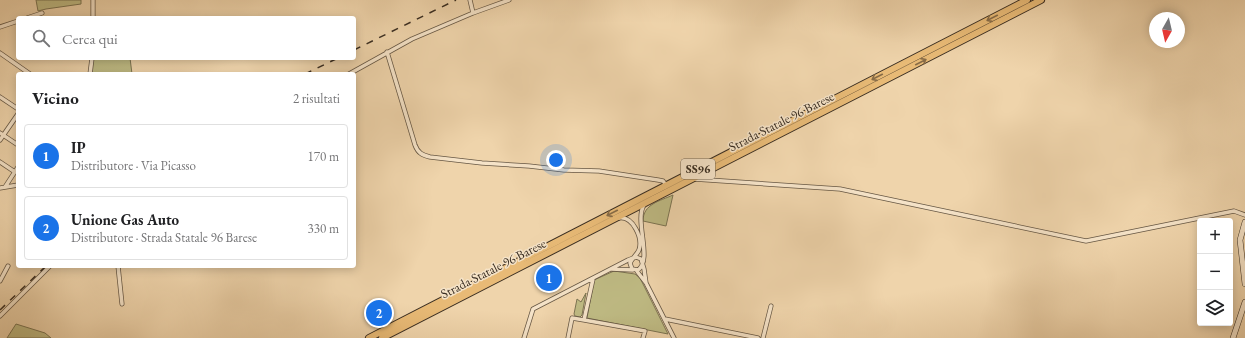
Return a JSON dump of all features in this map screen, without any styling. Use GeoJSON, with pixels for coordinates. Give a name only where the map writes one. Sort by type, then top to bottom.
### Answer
{"type":"FeatureCollection","features":[{"type":"Feature","properties":{"kind":"main road","name":"Strada Statale 96 Barese"},"geometry":{"type":"LineString","coordinates":[[368,338],[1027,0]]}},
{"type":"Feature","properties":{"kind":"main road","name":"Strada Statale 96 Barese"},"geometry":{"type":"LineString","coordinates":[[382,338],[1041,0]]}},
{"type":"Feature","properties":{"kind":"main road"},"geometry":{"type":"LineString","coordinates":[[1245,222],[1240,240],[1245,284]]}},
{"type":"Feature","properties":{"kind":"main road"},"geometry":{"type":"LineString","coordinates":[[1233,338],[1245,302]]}},
{"type":"Feature","properties":{"kind":"street"},"geometry":{"type":"LineString","coordinates":[[93,0],[93,16]]}},
{"type":"Feature","properties":{"kind":"street"},"geometry":{"type":"LineString","coordinates":[[470,0],[473,13]]}},
{"type":"Feature","properties":{"kind":"street"},"geometry":{"type":"LineString","coordinates":[[352,72],[412,39],[473,13],[509,0]]}},
{"type":"Feature","properties":{"kind":"street"},"geometry":{"type":"LineString","coordinates":[[33,16],[42,13]]}},
{"type":"Feature","properties":{"kind":"street"},"geometry":{"type":"LineString","coordinates":[[0,27],[16,22]]}},
{"type":"Feature","properties":{"kind":"street"},"geometry":{"type":"LineString","coordinates":[[387,52],[414,145],[417,152],[423,156],[430,158],[564,170],[599,171],[658,180],[666,185]]}},
{"type":"Feature","properties":{"kind":"street"},"geometry":{"type":"LineString","coordinates":[[0,53],[27,72]]}},
{"type":"Feature","properties":{"kind":"street"},"geometry":{"type":"LineString","coordinates":[[90,72],[92,60]]}},
{"type":"Feature","properties":{"kind":"street"},"geometry":{"type":"LineString","coordinates":[[0,97],[16,108]]}},
{"type":"Feature","properties":{"kind":"street"},"geometry":{"type":"LineString","coordinates":[[0,140],[2,134],[16,116]]}},
{"type":"Feature","properties":{"kind":"street"},"geometry":{"type":"LineString","coordinates":[[2,134],[16,144]]}},
{"type":"Feature","properties":{"kind":"street"},"geometry":{"type":"LineString","coordinates":[[0,162],[15,172],[6,187]]}},
{"type":"Feature","properties":{"kind":"street"},"geometry":{"type":"LineString","coordinates":[[691,179],[840,189],[1086,242],[1234,211],[1245,215]]}},
{"type":"Feature","properties":{"kind":"street"},"geometry":{"type":"LineString","coordinates":[[0,188],[16,185]]}},
{"type":"Feature","properties":{"kind":"street"},"geometry":{"type":"LineString","coordinates":[[610,269],[640,269],[644,258],[641,213],[643,206],[649,200]]}},
{"type":"Feature","properties":{"kind":"street"},"geometry":{"type":"LineString","coordinates":[[612,220],[622,218],[627,220],[636,230],[640,245],[639,250],[630,263],[631,267],[646,283],[674,338]]}},
{"type":"Feature","properties":{"kind":"street"},"geometry":{"type":"LineString","coordinates":[[524,338],[533,309],[593,279],[614,266],[634,258],[640,258],[643,263],[646,283]]}},
{"type":"Feature","properties":{"kind":"street"},"geometry":{"type":"LineString","coordinates":[[0,281],[2,274],[8,266]]}},
{"type":"Feature","properties":{"kind":"street"},"geometry":{"type":"LineString","coordinates":[[0,316],[48,268]]}},
{"type":"Feature","properties":{"kind":"street"},"geometry":{"type":"LineString","coordinates":[[118,268],[122,304]]}},
{"type":"Feature","properties":{"kind":"street"},"geometry":{"type":"LineString","coordinates":[[584,320],[593,279]]}},
{"type":"Feature","properties":{"kind":"street"},"geometry":{"type":"LineString","coordinates":[[763,338],[771,306]]}},
{"type":"Feature","properties":{"kind":"street"},"geometry":{"type":"LineString","coordinates":[[568,338],[572,318],[645,332],[643,338]]}},
{"type":"Feature","properties":{"kind":"street"},"geometry":{"type":"LineString","coordinates":[[664,319],[758,338]]}},
{"type":"Feature","properties":{"kind":"shaded area"},"geometry":{"type":"Polygon","coordinates":[[[36,0],[81,0],[81,4],[38,11],[36,0]]]}},
{"type":"Feature","properties":{"kind":"shaded area"},"geometry":{"type":"Polygon","coordinates":[[[93,60],[130,60],[132,72],[91,72],[93,60]]]}},
{"type":"Feature","properties":{"kind":"shaded area"},"geometry":{"type":"Polygon","coordinates":[[[673,195],[666,226],[643,221],[644,215],[649,207],[658,201],[673,195]]]}},
{"type":"Feature","properties":{"kind":"shaded area"},"geometry":{"type":"Polygon","coordinates":[[[614,271],[635,274],[640,278],[668,334],[587,318],[594,280],[614,271]]]}},
{"type":"Feature","properties":{"kind":"shaded area"},"geometry":{"type":"Polygon","coordinates":[[[586,293],[582,315],[580,317],[575,316],[574,314],[577,299],[581,302],[586,293]]]}},
{"type":"Feature","properties":{"kind":"shaded area"},"geometry":{"type":"Polygon","coordinates":[[[16,324],[45,333],[51,338],[7,338],[16,324]]]}},
{"type":"Feature","properties":{"kind":"railway"},"geometry":{"type":"LineString","coordinates":[[356,49],[456,0]]}},
{"type":"Feature","properties":{"kind":"railway"},"geometry":{"type":"LineString","coordinates":[[309,72],[334,60]]}},
{"type":"Feature","properties":{"kind":"railway"},"geometry":{"type":"LineString","coordinates":[[0,310],[44,268]]}},
{"type":"Feature","properties":{"kind":"place","name":"IP"},"geometry":{"type":"Point","coordinates":[549,278]}},
{"type":"Feature","properties":{"kind":"place","name":"Unione Gas Auto"},"geometry":{"type":"Point","coordinates":[379,313]}}]}
